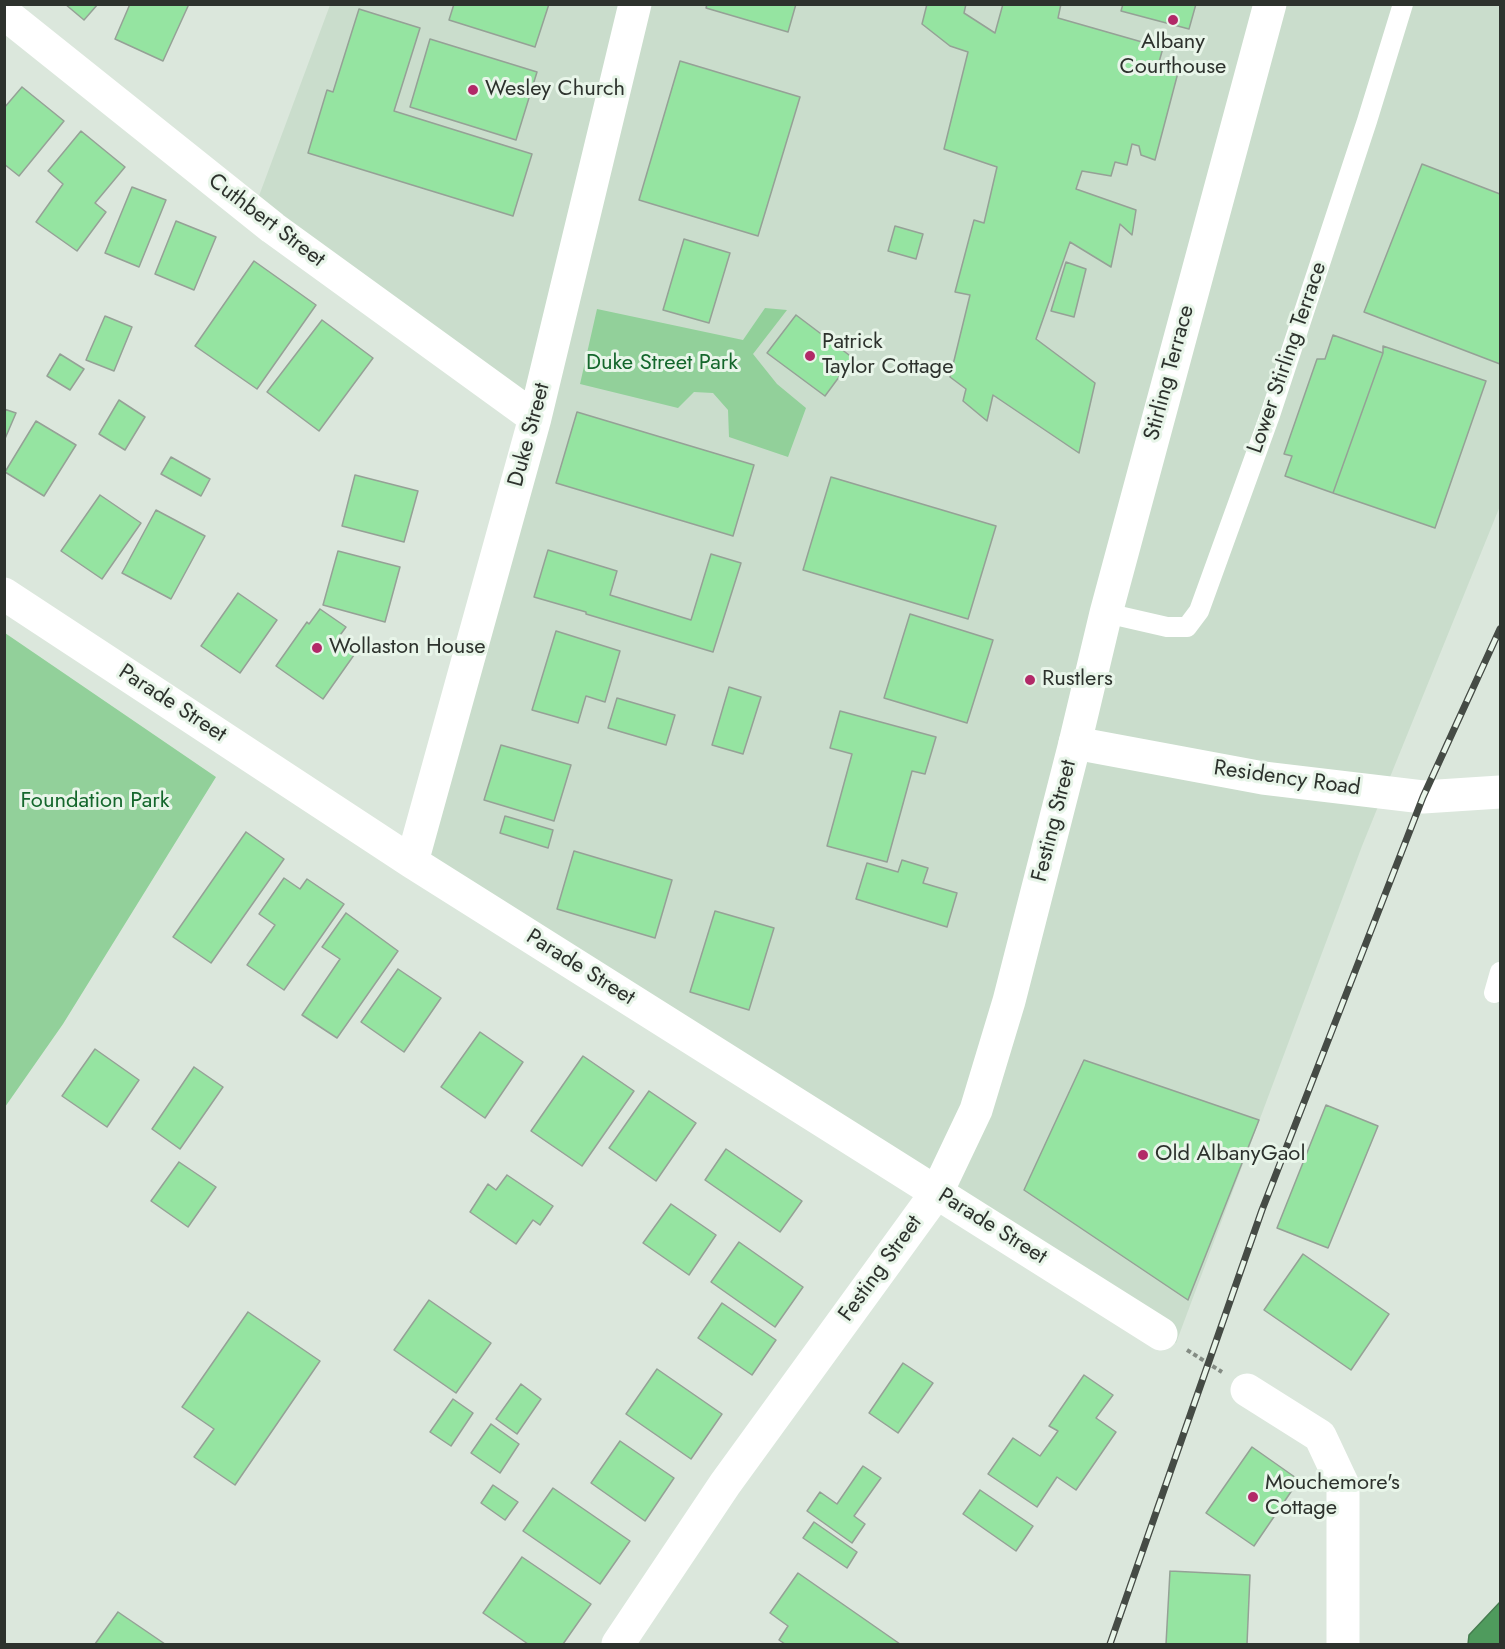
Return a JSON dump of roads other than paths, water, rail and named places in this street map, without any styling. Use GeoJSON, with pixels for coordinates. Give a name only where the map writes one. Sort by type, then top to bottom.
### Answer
{"type":"FeatureCollection","features":[{"type":"Feature","properties":{"kind":"street","name":"Duke Street"},"geometry":{"type":"LineString","coordinates":[[412,862],[535,418],[635,4]]}},
{"type":"Feature","properties":{"kind":"street","name":"Stirling Terrace"},"geometry":{"type":"LineString","coordinates":[[1075,743],[1106,613],[1270,4]]}},
{"type":"Feature","properties":{"kind":"street","name":"Cuthbert Street"},"geometry":{"type":"LineString","coordinates":[[4,13],[273,228],[535,418]]}},
{"type":"Feature","properties":{"kind":"street","name":"Parade Street"},"geometry":{"type":"LineString","coordinates":[[4,594],[412,862],[1161,1334]]}},
{"type":"Feature","properties":{"kind":"street","name":"Residency Road"},"geometry":{"type":"LineString","coordinates":[[1075,743],[1263,778],[1412,796],[1500,792]]}},
{"type":"Feature","properties":{"kind":"street","name":"Festing Street"},"geometry":{"type":"LineString","coordinates":[[618,1644],[725,1484],[937,1192],[976,1110],[1009,1001],[1075,743]]}},
{"type":"Feature","properties":{"kind":"street"},"geometry":{"type":"LineString","coordinates":[[1247,1390],[1320,1436],[1343,1485],[1343,1644]]}},
{"type":"Feature","properties":{"kind":"lane","name":"Lower Stirling Terrace"},"geometry":{"type":"LineString","coordinates":[[1106,613],[1167,627],[1187,627],[1200,610],[1270,415],[1403,4]]}},
{"type":"Feature","properties":{"kind":"lane"},"geometry":{"type":"LineString","coordinates":[[1494,993],[1500,972]]}},
{"type":"Feature","properties":{"kind":"railway"},"geometry":{"type":"LineString","coordinates":[[1110,1644],[1262,1210],[1423,797],[1500,629]]}},
{"type":"Feature","properties":{"kind":"place","name":"Albany Courthouse"},"geometry":{"type":"Point","coordinates":[1173,20]}},
{"type":"Feature","properties":{"kind":"place","name":"Wesley Church"},"geometry":{"type":"Point","coordinates":[473,90]}},
{"type":"Feature","properties":{"kind":"place","name":"Patrick Taylor Cottage"},"geometry":{"type":"Point","coordinates":[810,356]}},
{"type":"Feature","properties":{"kind":"place","name":"Wollaston House"},"geometry":{"type":"Point","coordinates":[317,648]}},
{"type":"Feature","properties":{"kind":"place","name":"Rustlers"},"geometry":{"type":"Point","coordinates":[1030,680]}},
{"type":"Feature","properties":{"kind":"place","name":"Old AlbanyGaol"},"geometry":{"type":"Point","coordinates":[1143,1155]}},
{"type":"Feature","properties":{"kind":"place","name":"Mouchemore's Cottage"},"geometry":{"type":"Point","coordinates":[1253,1497]}},
{"type":"Feature","properties":{"kind":"park label","name":"Duke Street Park"},"geometry":{"type":"Point","coordinates":[662,364]}},
{"type":"Feature","properties":{"kind":"park label","name":"Foundation Park"},"geometry":{"type":"Point","coordinates":[95,802]}}]}
